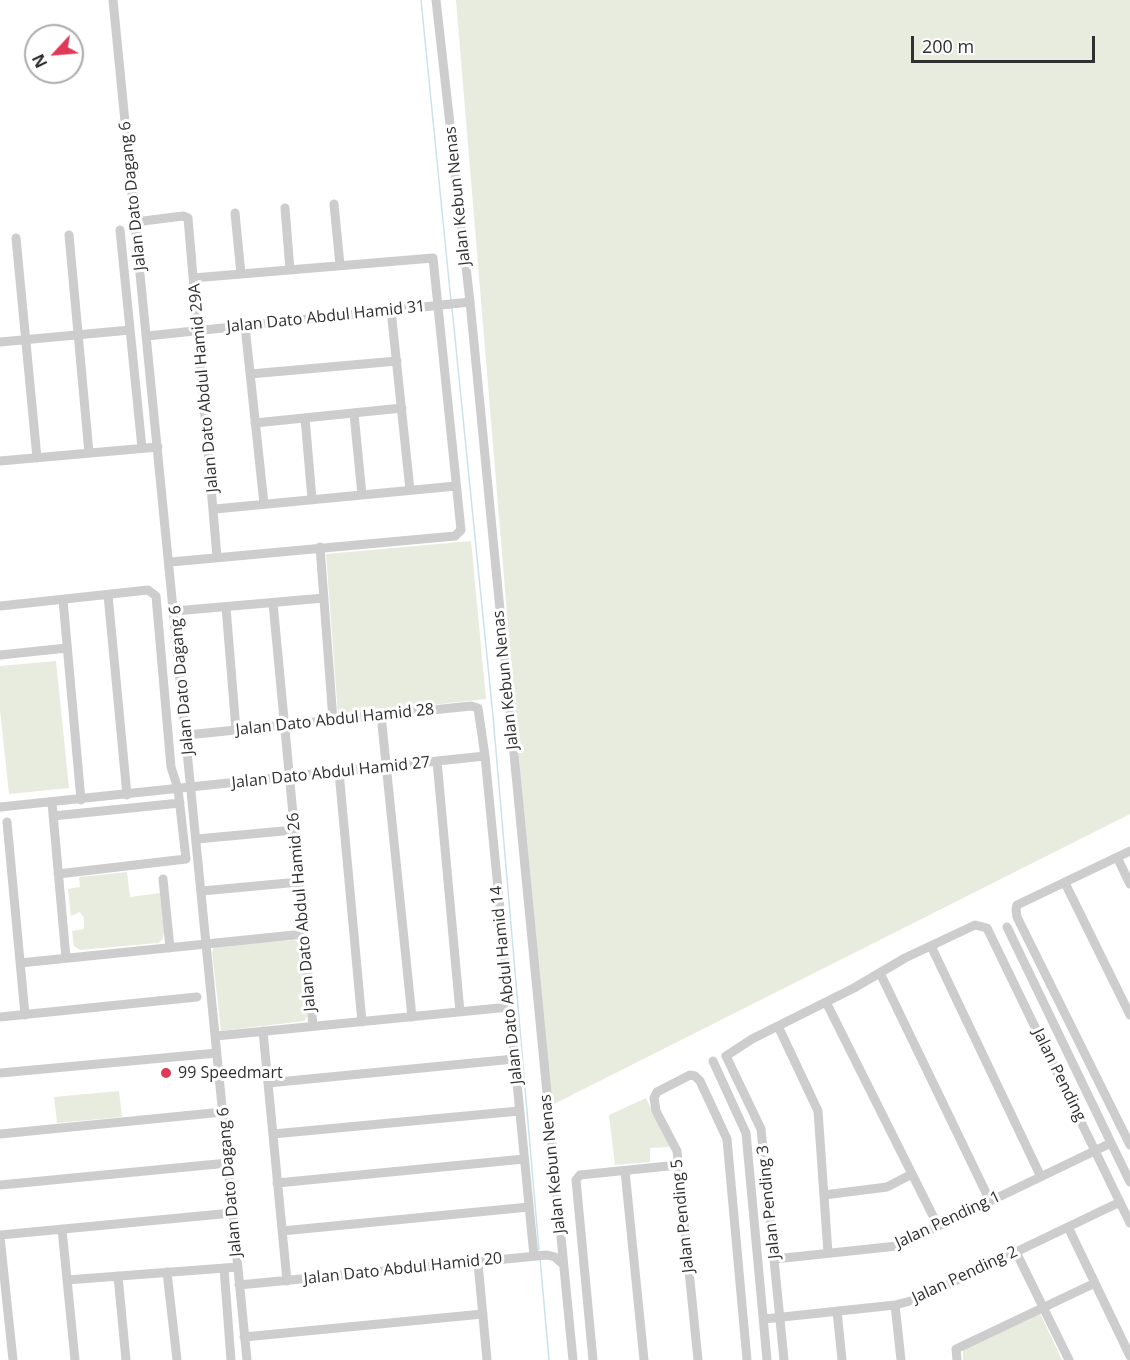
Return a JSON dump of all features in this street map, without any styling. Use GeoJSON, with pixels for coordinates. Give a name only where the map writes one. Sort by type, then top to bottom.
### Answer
{"type":"FeatureCollection","features":[{"type":"Feature","properties":{"kind":"street","name":"Jalan Dato Dagang 6"},"geometry":{"type":"LineString","coordinates":[[113,0],[171,562],[247,1360]]}},
{"type":"Feature","properties":{"kind":"street","name":"Jalan Kebun Nenas"},"geometry":{"type":"LineString","coordinates":[[436,0],[470,302],[573,1360]]}},
{"type":"Feature","properties":{"kind":"street"},"geometry":{"type":"LineString","coordinates":[[334,204],[340,265]]}},
{"type":"Feature","properties":{"kind":"street"},"geometry":{"type":"LineString","coordinates":[[285,208],[290,270]]}},
{"type":"Feature","properties":{"kind":"street"},"geometry":{"type":"LineString","coordinates":[[235,213],[241,274]]}},
{"type":"Feature","properties":{"kind":"street","name":"Jalan Dato Abdul Hamid 29A"},"geometry":{"type":"LineString","coordinates":[[135,222],[183,216],[188,218],[215,509],[217,557]]}},
{"type":"Feature","properties":{"kind":"street"},"geometry":{"type":"LineString","coordinates":[[120,230],[142,448]]}},
{"type":"Feature","properties":{"kind":"street"},"geometry":{"type":"LineString","coordinates":[[69,235],[89,453]]}},
{"type":"Feature","properties":{"kind":"street"},"geometry":{"type":"LineString","coordinates":[[16,238],[37,458]]}},
{"type":"Feature","properties":{"kind":"street"},"geometry":{"type":"LineString","coordinates":[[171,562],[459,534],[433,258],[193,278]]}},
{"type":"Feature","properties":{"kind":"street","name":"Jalan Dato Abdul Hamid 31"},"geometry":{"type":"LineString","coordinates":[[147,336],[470,302]]}},
{"type":"Feature","properties":{"kind":"street"},"geometry":{"type":"LineString","coordinates":[[391,310],[410,490]]}},
{"type":"Feature","properties":{"kind":"street"},"geometry":{"type":"LineString","coordinates":[[245,326],[264,504]]}},
{"type":"Feature","properties":{"kind":"street"},"geometry":{"type":"LineString","coordinates":[[0,342],[130,330]]}},
{"type":"Feature","properties":{"kind":"street"},"geometry":{"type":"LineString","coordinates":[[250,374],[397,361]]}},
{"type":"Feature","properties":{"kind":"street"},"geometry":{"type":"LineString","coordinates":[[255,423],[402,408]]}},
{"type":"Feature","properties":{"kind":"street"},"geometry":{"type":"LineString","coordinates":[[354,414],[362,495]]}},
{"type":"Feature","properties":{"kind":"street"},"geometry":{"type":"LineString","coordinates":[[305,418],[312,500]]}},
{"type":"Feature","properties":{"kind":"street"},"geometry":{"type":"LineString","coordinates":[[0,461],[158,447]]}},
{"type":"Feature","properties":{"kind":"street"},"geometry":{"type":"LineString","coordinates":[[215,509],[456,486]]}},
{"type":"Feature","properties":{"kind":"street"},"geometry":{"type":"LineString","coordinates":[[320,547],[333,720]]}},
{"type":"Feature","properties":{"kind":"street"},"geometry":{"type":"LineString","coordinates":[[0,606],[148,590],[156,596],[171,767],[178,789],[186,859],[58,874]]}},
{"type":"Feature","properties":{"kind":"street"},"geometry":{"type":"LineString","coordinates":[[108,595],[127,795]]}},
{"type":"Feature","properties":{"kind":"street"},"geometry":{"type":"LineString","coordinates":[[175,611],[324,598]]}},
{"type":"Feature","properties":{"kind":"street"},"geometry":{"type":"LineString","coordinates":[[63,600],[81,800]]}},
{"type":"Feature","properties":{"kind":"street","name":"Jalan Dato Abdul Hamid 26"},"geometry":{"type":"LineString","coordinates":[[273,603],[313,1026]]}},
{"type":"Feature","properties":{"kind":"street"},"geometry":{"type":"LineString","coordinates":[[226,607],[236,730]]}},
{"type":"Feature","properties":{"kind":"street"},"geometry":{"type":"LineString","coordinates":[[0,655],[67,648]]}},
{"type":"Feature","properties":{"kind":"street","name":"Jalan Dato Abdul Hamid 28"},"geometry":{"type":"LineString","coordinates":[[187,735],[471,706],[478,708],[480,714]]}},
{"type":"Feature","properties":{"kind":"street","name":"Jalan Dato Abdul Hamid 14"},"geometry":{"type":"LineString","coordinates":[[480,714],[534,1256]]}},
{"type":"Feature","properties":{"kind":"street"},"geometry":{"type":"LineString","coordinates":[[381,716],[412,1017]]}},
{"type":"Feature","properties":{"kind":"street","name":"Jalan Dato Abdul Hamid 27"},"geometry":{"type":"LineString","coordinates":[[0,807],[485,756]]}},
{"type":"Feature","properties":{"kind":"street"},"geometry":{"type":"LineString","coordinates":[[437,761],[460,1012]]}},
{"type":"Feature","properties":{"kind":"street"},"geometry":{"type":"LineString","coordinates":[[339,772],[362,1022]]}},
{"type":"Feature","properties":{"kind":"street"},"geometry":{"type":"LineString","coordinates":[[52,803],[66,958]]}},
{"type":"Feature","properties":{"kind":"street"},"geometry":{"type":"LineString","coordinates":[[53,816],[180,803]]}},
{"type":"Feature","properties":{"kind":"street"},"geometry":{"type":"LineString","coordinates":[[7,822],[24,1014]]}},
{"type":"Feature","properties":{"kind":"street"},"geometry":{"type":"LineString","coordinates":[[197,839],[294,830]]}},
{"type":"Feature","properties":{"kind":"street"},"geometry":{"type":"LineString","coordinates":[[1130,851],[1017,905],[1017,916],[1130,1145]]}},
{"type":"Feature","properties":{"kind":"street"},"geometry":{"type":"LineString","coordinates":[[1117,857],[1130,884]]}},
{"type":"Feature","properties":{"kind":"street"},"geometry":{"type":"LineString","coordinates":[[163,879],[170,948]]}},
{"type":"Feature","properties":{"kind":"street"},"geometry":{"type":"LineString","coordinates":[[202,891],[299,882]]}},
{"type":"Feature","properties":{"kind":"street"},"geometry":{"type":"LineString","coordinates":[[1065,883],[1130,1015]]}},
{"type":"Feature","properties":{"kind":"street","name":"Jalan Pending"},"geometry":{"type":"LineString","coordinates":[[931,946],[975,925],[987,928],[1130,1223]]}},
{"type":"Feature","properties":{"kind":"street"},"geometry":{"type":"LineString","coordinates":[[1007,927],[1130,1182]]}},
{"type":"Feature","properties":{"kind":"street"},"geometry":{"type":"LineString","coordinates":[[20,963],[304,934]]}},
{"type":"Feature","properties":{"kind":"street"},"geometry":{"type":"LineString","coordinates":[[828,1253],[818,1111],[778,1026],[931,946],[1041,1177]]}},
{"type":"Feature","properties":{"kind":"street"},"geometry":{"type":"LineString","coordinates":[[880,973],[990,1202]]}},
{"type":"Feature","properties":{"kind":"street"},"geometry":{"type":"LineString","coordinates":[[0,1017],[197,997]]}},
{"type":"Feature","properties":{"kind":"street"},"geometry":{"type":"LineString","coordinates":[[826,1002],[938,1226]]}},
{"type":"Feature","properties":{"kind":"street"},"geometry":{"type":"LineString","coordinates":[[216,1036],[509,1007]]}},
{"type":"Feature","properties":{"kind":"street","name":"Jalan Pending 3"},"geometry":{"type":"LineString","coordinates":[[778,1026],[728,1053],[727,1060],[761,1129],[784,1360]]}},
{"type":"Feature","properties":{"kind":"street"},"geometry":{"type":"LineString","coordinates":[[263,1031],[287,1281]]}},
{"type":"Feature","properties":{"kind":"street"},"geometry":{"type":"LineString","coordinates":[[0,1073],[217,1053]]}},
{"type":"Feature","properties":{"kind":"street"},"geometry":{"type":"LineString","coordinates":[[268,1083],[514,1059]]}},
{"type":"Feature","properties":{"kind":"street"},"geometry":{"type":"LineString","coordinates":[[713,1062],[747,1132],[767,1360]]}},
{"type":"Feature","properties":{"kind":"street","name":"Jalan Pending 5"},"geometry":{"type":"LineString","coordinates":[[698,1360],[677,1151],[656,1111],[654,1098],[657,1092],[685,1076],[695,1076],[700,1081],[727,1139]]}},
{"type":"Feature","properties":{"kind":"street"},"geometry":{"type":"LineString","coordinates":[[273,1134],[519,1111]]}},
{"type":"Feature","properties":{"kind":"street"},"geometry":{"type":"LineString","coordinates":[[0,1134],[223,1112]]}},
{"type":"Feature","properties":{"kind":"street"},"geometry":{"type":"LineString","coordinates":[[747,1132],[727,1139],[747,1360]]}},
{"type":"Feature","properties":{"kind":"street","name":"Jalan Pending 1"},"geometry":{"type":"LineString","coordinates":[[775,1259],[897,1246],[1111,1143]]}},
{"type":"Feature","properties":{"kind":"street"},"geometry":{"type":"LineString","coordinates":[[277,1183],[524,1159]]}},
{"type":"Feature","properties":{"kind":"street"},"geometry":{"type":"LineString","coordinates":[[0,1185],[228,1163]]}},
{"type":"Feature","properties":{"kind":"street"},"geometry":{"type":"LineString","coordinates":[[593,1360],[576,1180],[580,1175],[678,1166]]}},
{"type":"Feature","properties":{"kind":"street"},"geometry":{"type":"LineString","coordinates":[[625,1171],[644,1360]]}},
{"type":"Feature","properties":{"kind":"street"},"geometry":{"type":"LineString","coordinates":[[824,1195],[887,1187],[912,1174]]}},
{"type":"Feature","properties":{"kind":"street","name":"Jalan Pending 2"},"geometry":{"type":"LineString","coordinates":[[764,1319],[895,1305],[918,1299],[1120,1203]]}},
{"type":"Feature","properties":{"kind":"street"},"geometry":{"type":"LineString","coordinates":[[282,1231],[529,1207]]}},
{"type":"Feature","properties":{"kind":"street"},"geometry":{"type":"LineString","coordinates":[[13,1360],[0,1236],[232,1213]]}},
{"type":"Feature","properties":{"kind":"street"},"geometry":{"type":"LineString","coordinates":[[1068,1227],[1130,1356]]}},
{"type":"Feature","properties":{"kind":"street"},"geometry":{"type":"LineString","coordinates":[[62,1229],[75,1360]]}},
{"type":"Feature","properties":{"kind":"street"},"geometry":{"type":"LineString","coordinates":[[1016,1252],[1069,1360]]}},
{"type":"Feature","properties":{"kind":"street","name":"Jalan Dato Abdul Hamid 20"},"geometry":{"type":"LineString","coordinates":[[239,1285],[534,1256],[552,1255],[563,1264]]}},
{"type":"Feature","properties":{"kind":"street"},"geometry":{"type":"LineString","coordinates":[[478,1263],[487,1360]]}},
{"type":"Feature","properties":{"kind":"street"},"geometry":{"type":"LineString","coordinates":[[67,1280],[238,1267]]}},
{"type":"Feature","properties":{"kind":"street"},"geometry":{"type":"LineString","coordinates":[[224,1268],[231,1360]]}},
{"type":"Feature","properties":{"kind":"street"},"geometry":{"type":"LineString","coordinates":[[167,1272],[177,1360]]}},
{"type":"Feature","properties":{"kind":"street"},"geometry":{"type":"LineString","coordinates":[[118,1276],[126,1360]]}},
{"type":"Feature","properties":{"kind":"street"},"geometry":{"type":"LineString","coordinates":[[957,1360],[956,1349],[1095,1283]]}},
{"type":"Feature","properties":{"kind":"street"},"geometry":{"type":"LineString","coordinates":[[895,1305],[901,1360]]}},
{"type":"Feature","properties":{"kind":"street"},"geometry":{"type":"LineString","coordinates":[[837,1311],[842,1360]]}},
{"type":"Feature","properties":{"kind":"street"},"geometry":{"type":"LineString","coordinates":[[244,1337],[483,1314]]}},
{"type":"Feature","properties":{"kind":"shaded area"},"geometry":{"type":"Polygon","coordinates":[[[456,0],[1130,0],[1130,814],[548,1107],[456,0]]]}},
{"type":"Feature","properties":{"kind":"shaded area"},"geometry":{"type":"Polygon","coordinates":[[[471,541],[486,699],[338,715],[326,554],[471,541]]]}},
{"type":"Feature","properties":{"kind":"shaded area"},"geometry":{"type":"Polygon","coordinates":[[[56,661],[69,788],[9,794],[0,710],[0,666],[56,661]]]}},
{"type":"Feature","properties":{"kind":"shaded area"},"geometry":{"type":"Polygon","coordinates":[[[127,872],[130,897],[160,893],[163,939],[158,943],[80,950],[74,946],[72,931],[84,929],[84,918],[80,912],[71,916],[68,889],[80,887],[79,877],[127,872]]]}},
{"type":"Feature","properties":{"kind":"shaded area"},"geometry":{"type":"Polygon","coordinates":[[[295,940],[302,947],[307,1017],[304,1021],[221,1031],[212,952],[215,946],[295,940]]]}},
{"type":"Feature","properties":{"kind":"shaded area"},"geometry":{"type":"Polygon","coordinates":[[[119,1091],[122,1117],[57,1123],[54,1097],[119,1091]]]}},
{"type":"Feature","properties":{"kind":"shaded area"},"geometry":{"type":"Polygon","coordinates":[[[646,1098],[670,1147],[650,1148],[650,1162],[615,1165],[609,1115],[646,1098]]]}},
{"type":"Feature","properties":{"kind":"shaded area"},"geometry":{"type":"Polygon","coordinates":[[[1040,1313],[1062,1360],[963,1360],[963,1350],[1040,1313]]]}},
{"type":"Feature","properties":{"kind":"waterway"},"geometry":{"type":"LineString","coordinates":[[421,0],[451,301]]}},
{"type":"Feature","properties":{"kind":"waterway"},"geometry":{"type":"LineString","coordinates":[[452,308],[493,716],[539,1250]]}},
{"type":"Feature","properties":{"kind":"waterway"},"geometry":{"type":"LineString","coordinates":[[540,1258],[549,1360]]}},
{"type":"Feature","properties":{"kind":"place","name":"99 Speedmart"},"geometry":{"type":"Point","coordinates":[166,1073]}}]}
